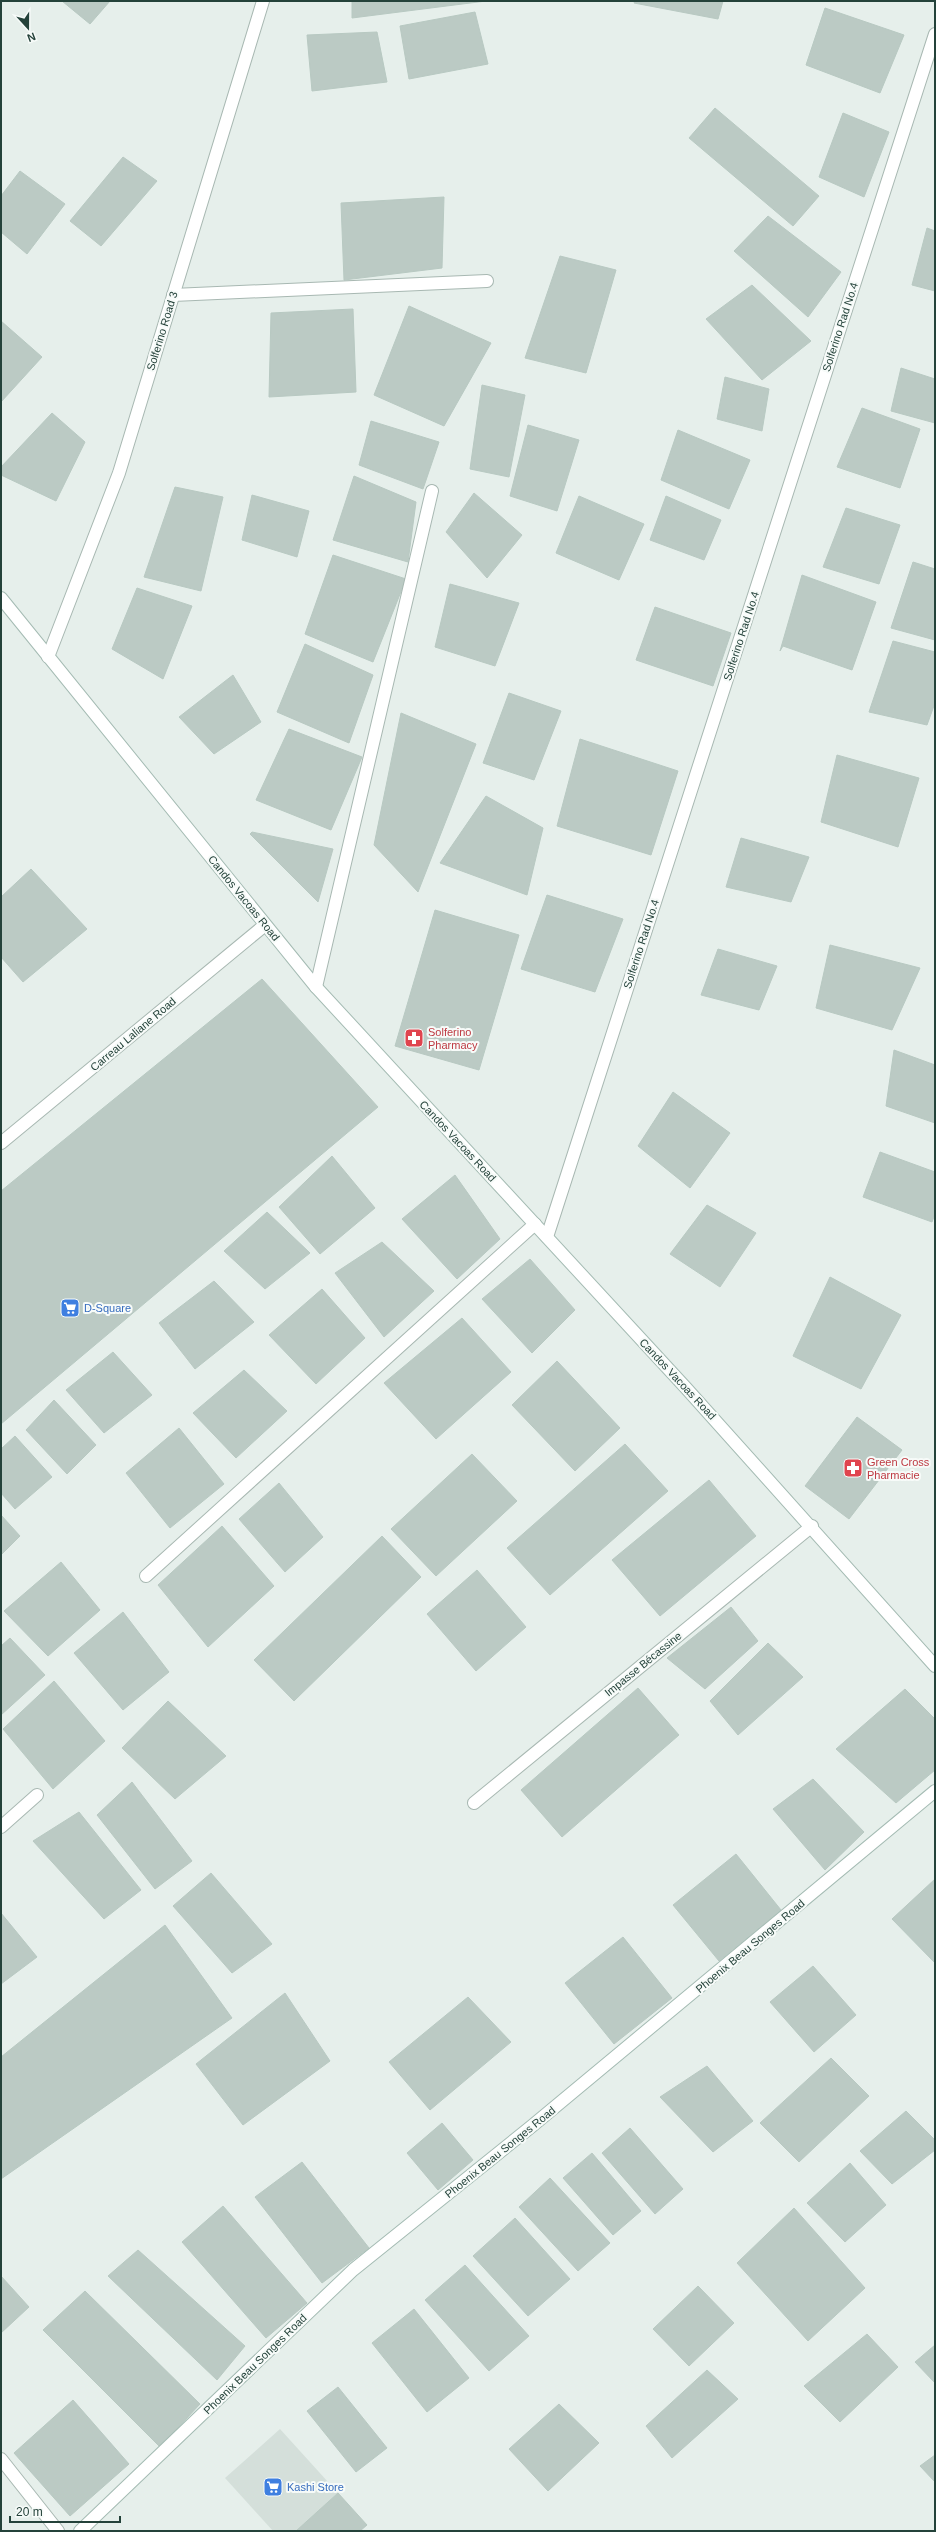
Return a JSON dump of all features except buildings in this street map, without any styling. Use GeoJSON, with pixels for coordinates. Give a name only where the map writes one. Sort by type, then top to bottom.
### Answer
{"type":"FeatureCollection","features":[{"type":"Feature","properties":{"kind":"street","name":"Solferino Road 3"},"geometry":{"type":"LineString","coordinates":[[48,657],[119,473],[263,1]]}},
{"type":"Feature","properties":{"kind":"street","name":"Solferino Rad No.4"},"geometry":{"type":"LineString","coordinates":[[547,1237],[935,34]]}},
{"type":"Feature","properties":{"kind":"street"},"geometry":{"type":"LineString","coordinates":[[173,295],[487,281]]}},
{"type":"Feature","properties":{"kind":"street"},"geometry":{"type":"LineString","coordinates":[[316,987],[432,491]]}},
{"type":"Feature","properties":{"kind":"street","name":"Candos Vacoas Road"},"geometry":{"type":"LineString","coordinates":[[1,598],[264,925],[316,987],[812,1526],[935,1666]]}},
{"type":"Feature","properties":{"kind":"street","name":"Carreau Laliane Road"},"geometry":{"type":"LineString","coordinates":[[1,1144],[264,925]]}},
{"type":"Feature","properties":{"kind":"street"},"geometry":{"type":"LineString","coordinates":[[146,1576],[535,1224]]}},
{"type":"Feature","properties":{"kind":"street","name":"Impasse Bécassine"},"geometry":{"type":"LineString","coordinates":[[474,1802],[812,1526]]}},
{"type":"Feature","properties":{"kind":"street","name":"Phoenix Beau Songes Road"},"geometry":{"type":"LineString","coordinates":[[80,2531],[353,2270],[532,2126],[935,1791]]}},
{"type":"Feature","properties":{"kind":"street"},"geometry":{"type":"LineString","coordinates":[[1,1827],[37,1795]]}},
{"type":"Feature","properties":{"kind":"street"},"geometry":{"type":"LineString","coordinates":[[1,2459],[58,2531]]}},
{"type":"Feature","properties":{"kind":"shaded area"},"geometry":{"type":"Polygon","coordinates":[[[280,2429],[338,2493],[296,2531],[273,2531],[225,2478],[280,2429]]]}},
{"type":"Feature","properties":{"kind":"place","name":"Solferino Pharmacy"},"geometry":{"type":"Point","coordinates":[414,1038]}},
{"type":"Feature","properties":{"kind":"place","name":"D-Square"},"geometry":{"type":"Point","coordinates":[70,1308]}},
{"type":"Feature","properties":{"kind":"place","name":"Green Cross Pharmacie"},"geometry":{"type":"Point","coordinates":[853,1468]}},
{"type":"Feature","properties":{"kind":"place","name":"Kashi Store"},"geometry":{"type":"Point","coordinates":[273,2487]}}]}
